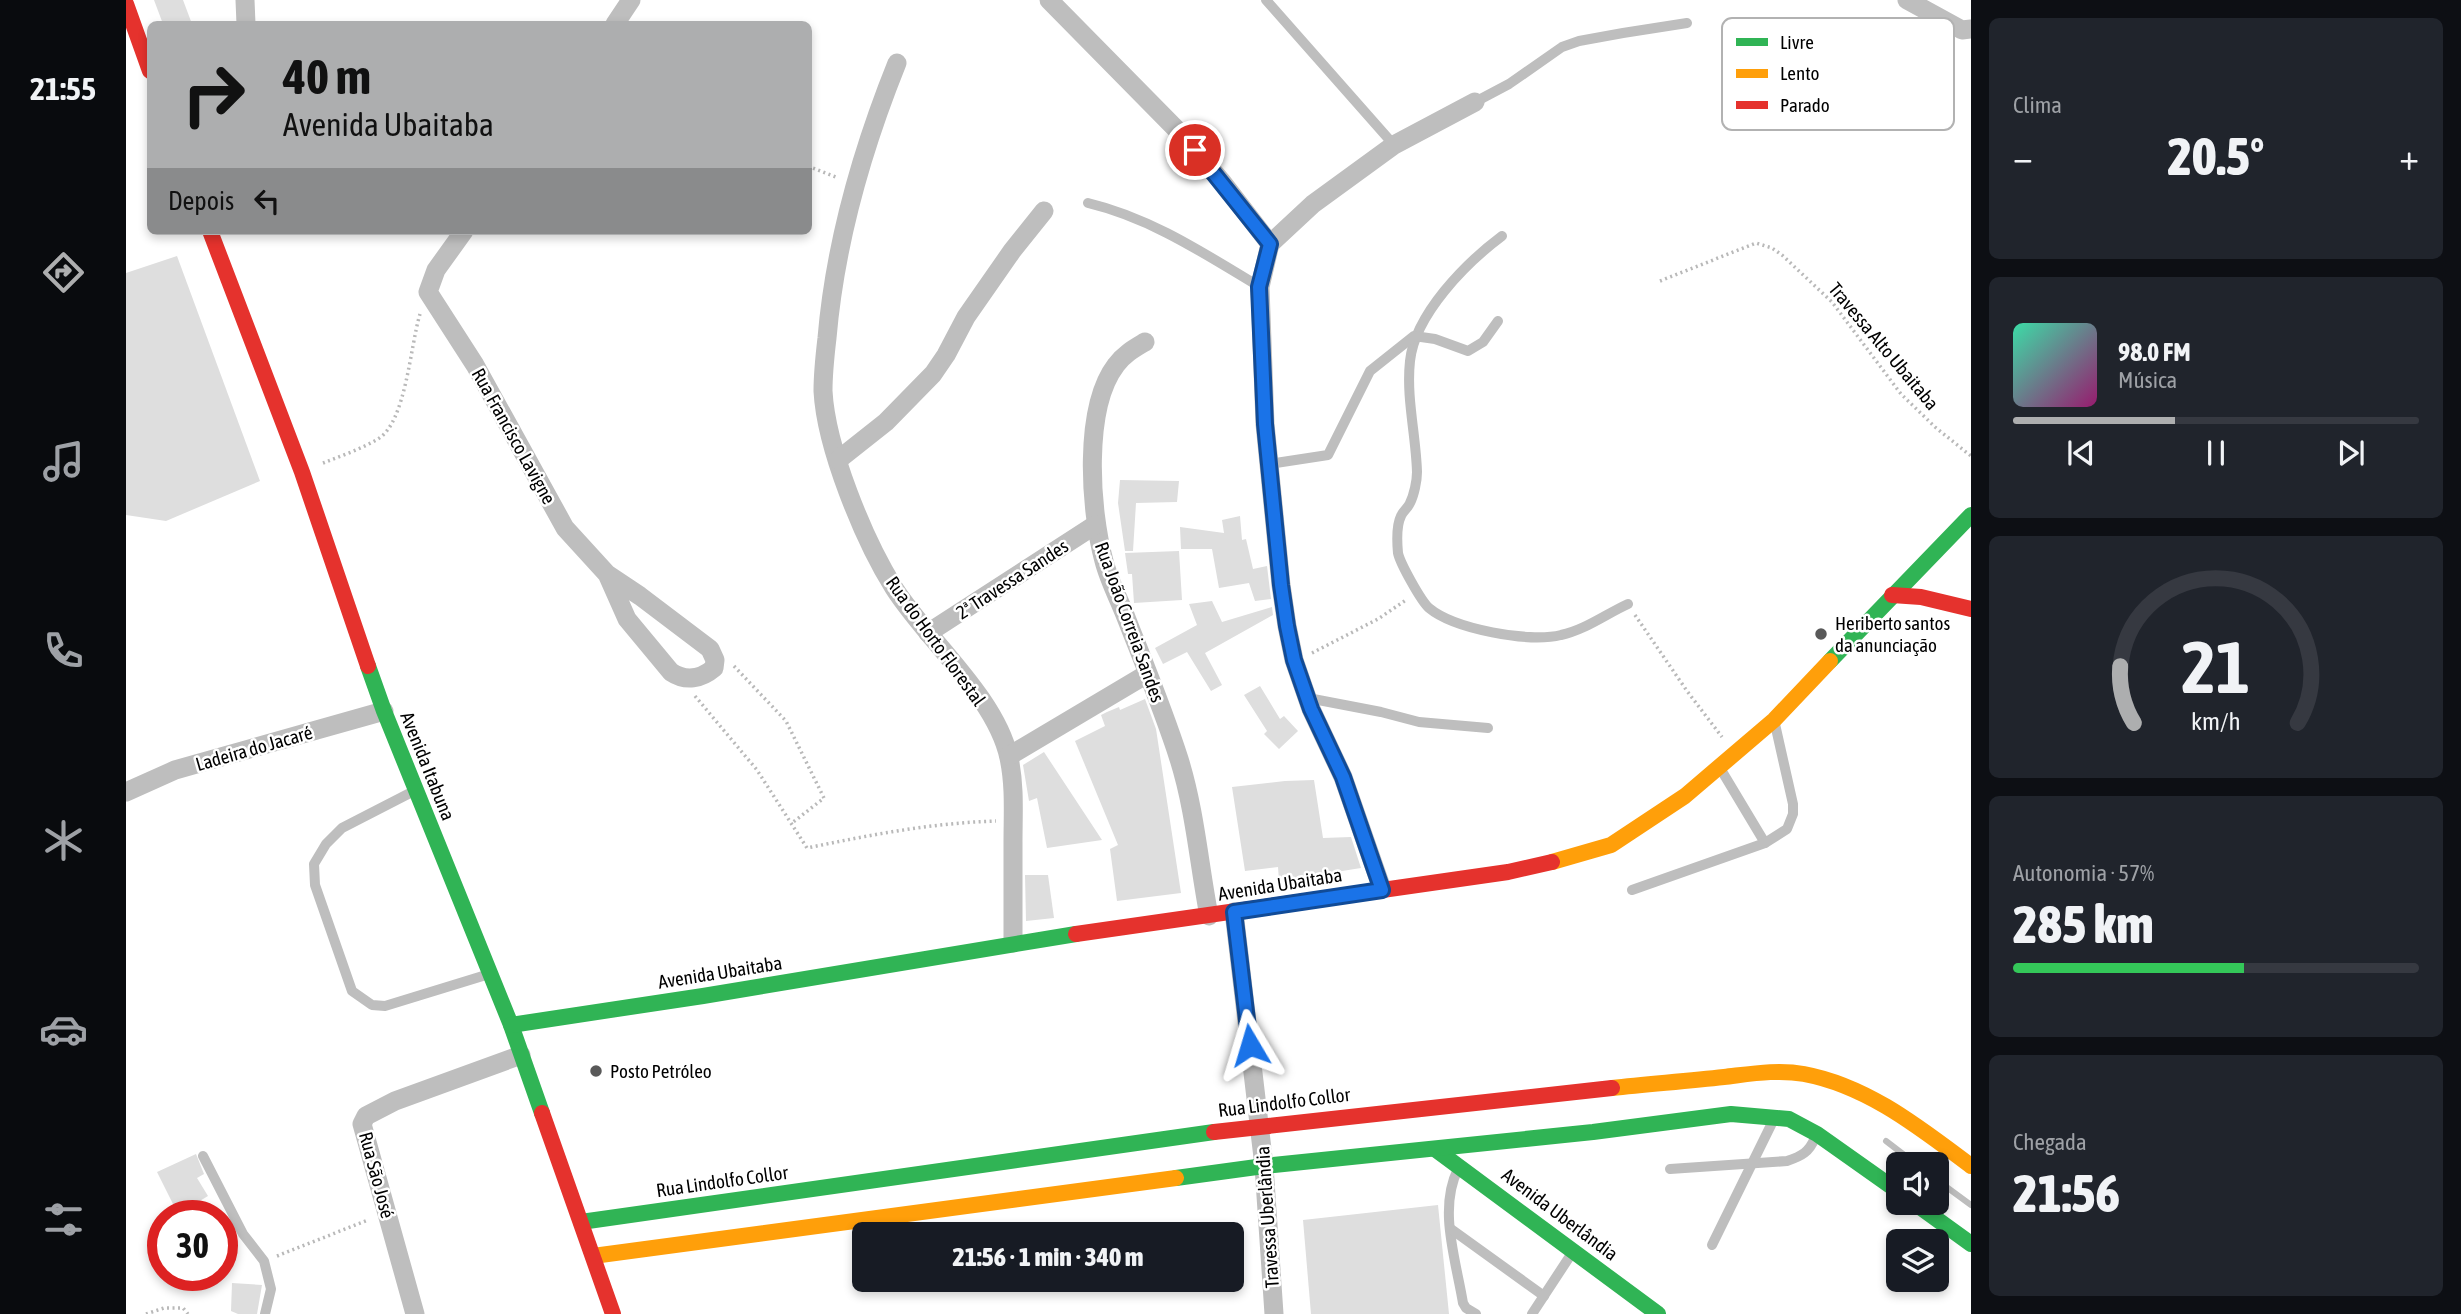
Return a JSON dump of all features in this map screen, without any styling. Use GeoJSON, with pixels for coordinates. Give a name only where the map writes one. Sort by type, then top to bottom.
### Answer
{"type":"FeatureCollection","features":[{"type":"Feature","properties":{"kind":"main road"},"geometry":{"type":"LineString","coordinates":[[126,4],[147,63]]}},
{"type":"Feature","properties":{"kind":"main road","name":"Avenida Itabuna"},"geometry":{"type":"LineString","coordinates":[[212,235],[302,472],[384,711],[511,1026],[613,1314]]}},
{"type":"Feature","properties":{"kind":"main road","name":"Avenida Ubaitaba"},"geometry":{"type":"LineString","coordinates":[[511,1026],[1013,943],[1508,872],[1570,858],[1611,845],[1685,796],[1774,720],[1971,515]]}},
{"type":"Feature","properties":{"kind":"main road"},"geometry":{"type":"LineString","coordinates":[[1892,595],[1921,597],[1971,609]]}},
{"type":"Feature","properties":{"kind":"main road","name":"Rua Lindolfo Collor"},"geometry":{"type":"LineString","coordinates":[[581,1222],[1260,1125],[1760,1073],[1801,1073],[1838,1083],[1886,1105],[1971,1166]]}},
{"type":"Feature","properties":{"kind":"main road"},"geometry":{"type":"LineString","coordinates":[[593,1256],[1264,1166],[1731,1114],[1788,1119],[1817,1134],[1886,1183]]}},
{"type":"Feature","properties":{"kind":"main road","name":"Avenida Uberlândia"},"geometry":{"type":"LineString","coordinates":[[1435,1149],[1658,1314]]}},
{"type":"Feature","properties":{"kind":"main road"},"geometry":{"type":"LineString","coordinates":[[1931,1215],[1971,1244]]}},
{"type":"Feature","properties":{"kind":"street"},"geometry":{"type":"LineString","coordinates":[[245,0],[246,21]]}},
{"type":"Feature","properties":{"kind":"street"},"geometry":{"type":"LineString","coordinates":[[617,21],[631,0]]}},
{"type":"Feature","properties":{"kind":"street"},"geometry":{"type":"LineString","coordinates":[[1049,0],[1180,133],[1270,244]]}},
{"type":"Feature","properties":{"kind":"street"},"geometry":{"type":"LineString","coordinates":[[1907,0],[1944,18]]}},
{"type":"Feature","properties":{"kind":"street","name":"Rua do Horto Florestal"},"geometry":{"type":"LineString","coordinates":[[897,63],[877,112],[856,186],[832,295],[823,391],[829,432],[848,493],[888,577],[984,706],[1009,756],[1014,797],[1013,943]]}},
{"type":"Feature","properties":{"kind":"street"},"geometry":{"type":"LineString","coordinates":[[1382,890],[1343,777],[1307,698],[1294,660],[1281,585],[1265,424],[1259,287],[1270,244],[1313,204],[1394,145],[1475,102]]}},
{"type":"Feature","properties":{"kind":"street"},"geometry":{"type":"LineString","coordinates":[[838,460],[886,422],[933,374],[966,317],[1033,222],[1044,211]]}},
{"type":"Feature","properties":{"kind":"street"},"geometry":{"type":"LineString","coordinates":[[428,292],[436,270],[461,235]]}},
{"type":"Feature","properties":{"kind":"street","name":"Rua Francisco Lavigne"},"geometry":{"type":"LineString","coordinates":[[428,292],[475,365],[565,528],[607,574],[710,649]]}},
{"type":"Feature","properties":{"kind":"street","name":"Rua João Correia Sandes"},"geometry":{"type":"LineString","coordinates":[[1145,342],[1115,366],[1099,397],[1093,448],[1096,525],[1104,564],[1165,717],[1180,763],[1195,825],[1209,916]]}},
{"type":"Feature","properties":{"kind":"street","name":"2ª Travessa Sandes"},"geometry":{"type":"LineString","coordinates":[[928,633],[1096,525]]}},
{"type":"Feature","properties":{"kind":"street","name":"Rua Francisco Lavigne"},"geometry":{"type":"LineString","coordinates":[[607,574],[627,619],[671,672],[680,678]]}},
{"type":"Feature","properties":{"kind":"street"},"geometry":{"type":"LineString","coordinates":[[680,678],[706,675],[714,668],[715,660],[710,649]]}},
{"type":"Feature","properties":{"kind":"street"},"geometry":{"type":"LineString","coordinates":[[1009,756],[1147,674]]}},
{"type":"Feature","properties":{"kind":"street","name":"Ladeira do Jacaré"},"geometry":{"type":"LineString","coordinates":[[126,792],[175,770],[384,711]]}},
{"type":"Feature","properties":{"kind":"street","name":"Travessa Uberlândia"},"geometry":{"type":"LineString","coordinates":[[1234,912],[1260,1125],[1274,1314]]}},
{"type":"Feature","properties":{"kind":"street","name":"Rua São José"},"geometry":{"type":"LineString","coordinates":[[415,1314],[362,1125],[366,1116],[395,1101],[520,1055]]}},
{"type":"Feature","properties":{"kind":"lane"},"geometry":{"type":"LineString","coordinates":[[1266,0],[1394,145]]}},
{"type":"Feature","properties":{"kind":"lane"},"geometry":{"type":"LineString","coordinates":[[1475,102],[1508,84],[1562,47],[1612,35],[1687,23]]}},
{"type":"Feature","properties":{"kind":"lane"},"geometry":{"type":"LineString","coordinates":[[1088,204],[1135,218],[1194,247],[1259,287]]}},
{"type":"Feature","properties":{"kind":"lane"},"geometry":{"type":"LineString","coordinates":[[1502,236],[1479,253],[1429,310],[1414,337],[1410,362],[1410,394],[1417,475],[1411,502],[1401,516],[1397,534],[1399,556],[1416,593],[1429,608],[1477,629],[1536,638],[1560,636],[1584,628],[1628,604]]}},
{"type":"Feature","properties":{"kind":"lane"},"geometry":{"type":"LineString","coordinates":[[1269,464],[1328,455],[1370,371],[1414,337],[1435,340],[1468,351],[1483,342],[1498,321]]}},
{"type":"Feature","properties":{"kind":"lane"},"geometry":{"type":"LineString","coordinates":[[1307,698],[1419,722],[1488,728]]}},
{"type":"Feature","properties":{"kind":"lane"},"geometry":{"type":"LineString","coordinates":[[1632,890],[1765,843],[1787,829],[1793,814],[1774,720]]}},
{"type":"Feature","properties":{"kind":"lane"},"geometry":{"type":"LineString","coordinates":[[1719,766],[1765,843]]}},
{"type":"Feature","properties":{"kind":"lane"},"geometry":{"type":"LineString","coordinates":[[416,790],[342,828],[326,844],[314,864],[315,885],[352,991],[372,1005],[385,1006],[490,974]]}},
{"type":"Feature","properties":{"kind":"lane"},"geometry":{"type":"LineString","coordinates":[[1712,1245],[1776,1116]]}},
{"type":"Feature","properties":{"kind":"lane"},"geometry":{"type":"LineString","coordinates":[[1670,1168],[1787,1161],[1801,1157],[1810,1149],[1817,1134]]}},
{"type":"Feature","properties":{"kind":"lane"},"geometry":{"type":"LineString","coordinates":[[203,1156],[243,1234],[264,1261],[271,1289],[265,1314]]}},
{"type":"Feature","properties":{"kind":"lane"},"geometry":{"type":"LineString","coordinates":[[1460,1166],[1448,1201],[1451,1229],[1463,1303],[1476,1314]]}},
{"type":"Feature","properties":{"kind":"lane"},"geometry":{"type":"LineString","coordinates":[[1451,1229],[1544,1296]]}},
{"type":"Feature","properties":{"kind":"lane"},"geometry":{"type":"LineString","coordinates":[[1532,1314],[1573,1251]]}},
{"type":"Feature","properties":{"kind":"path"},"geometry":{"type":"LineString","coordinates":[[812,168],[856,186]]}},
{"type":"Feature","properties":{"kind":"path","name":"Travessa Alto Ubaitaba"},"geometry":{"type":"LineString","coordinates":[[1660,281],[1756,243],[1772,248],[1832,302],[1901,394],[1971,456]]}},
{"type":"Feature","properties":{"kind":"path"},"geometry":{"type":"LineString","coordinates":[[302,472],[379,439],[393,425],[401,403],[414,336],[428,292]]}},
{"type":"Feature","properties":{"kind":"path"},"geometry":{"type":"LineString","coordinates":[[1294,660],[1323,649],[1378,620],[1404,601],[1415,586]]}},
{"type":"Feature","properties":{"kind":"path"},"geometry":{"type":"LineString","coordinates":[[1628,604],[1687,691],[1735,754]]}},
{"type":"Feature","properties":{"kind":"path"},"geometry":{"type":"LineString","coordinates":[[710,649],[737,668],[786,721],[824,798],[791,823]]}},
{"type":"Feature","properties":{"kind":"path"},"geometry":{"type":"LineString","coordinates":[[680,678],[757,770],[807,848],[886,831],[963,822],[1013,820]]}},
{"type":"Feature","properties":{"kind":"path"},"geometry":{"type":"LineString","coordinates":[[264,1261],[386,1213]]}},
{"type":"Feature","properties":{"kind":"path"},"geometry":{"type":"LineString","coordinates":[[146,1314],[173,1306],[183,1308],[188,1314]]}},
{"type":"Feature","properties":{"kind":"building"},"geometry":{"type":"Polygon","coordinates":[[[154,0],[183,0],[191,21],[162,21],[154,0]]]}},
{"type":"Feature","properties":{"kind":"building"},"geometry":{"type":"Polygon","coordinates":[[[177,256],[260,481],[166,521],[126,515],[126,273],[177,256]]]}},
{"type":"Feature","properties":{"kind":"building"},"geometry":{"type":"Polygon","coordinates":[[[1120,480],[1179,481],[1177,502],[1136,503],[1133,551],[1125,551],[1118,503],[1120,480]]]}},
{"type":"Feature","properties":{"kind":"building"},"geometry":{"type":"Polygon","coordinates":[[[1240,516],[1242,540],[1246,539],[1253,569],[1267,566],[1271,599],[1255,601],[1249,583],[1219,588],[1212,549],[1181,549],[1180,527],[1224,533],[1222,520],[1240,516]]]}},
{"type":"Feature","properties":{"kind":"building"},"geometry":{"type":"Polygon","coordinates":[[[1179,551],[1182,600],[1134,603],[1132,574],[1128,574],[1125,553],[1179,551]]]}},
{"type":"Feature","properties":{"kind":"building"},"geometry":{"type":"Polygon","coordinates":[[[1212,601],[1222,622],[1272,607],[1273,615],[1205,653],[1222,685],[1211,691],[1187,652],[1163,664],[1155,648],[1197,625],[1189,604],[1212,601]]]}},
{"type":"Feature","properties":{"kind":"building"},"geometry":{"type":"Polygon","coordinates":[[[1260,686],[1280,719],[1284,716],[1298,731],[1279,749],[1264,734],[1267,731],[1244,695],[1260,686]]]}},
{"type":"Feature","properties":{"kind":"building"},"geometry":{"type":"Polygon","coordinates":[[[1145,699],[1156,729],[1181,893],[1117,901],[1110,849],[1118,845],[1075,741],[1105,726],[1101,715],[1145,699]]]}},
{"type":"Feature","properties":{"kind":"building"},"geometry":{"type":"Polygon","coordinates":[[[1044,752],[1102,840],[1047,848],[1037,798],[1029,801],[1023,765],[1044,752]]]}},
{"type":"Feature","properties":{"kind":"building"},"geometry":{"type":"Polygon","coordinates":[[[1314,780],[1323,838],[1351,837],[1361,868],[1279,881],[1278,867],[1245,871],[1232,787],[1314,780]]]}},
{"type":"Feature","properties":{"kind":"building"},"geometry":{"type":"Polygon","coordinates":[[[1025,875],[1048,875],[1054,918],[1026,921],[1025,875]]]}},
{"type":"Feature","properties":{"kind":"building"},"geometry":{"type":"Polygon","coordinates":[[[196,1154],[204,1174],[197,1178],[208,1196],[201,1200],[171,1200],[157,1172],[196,1154]]]}},
{"type":"Feature","properties":{"kind":"building"},"geometry":{"type":"Polygon","coordinates":[[[1438,1205],[1449,1314],[1311,1314],[1303,1220],[1438,1205]]]}},
{"type":"Feature","properties":{"kind":"building"},"geometry":{"type":"Polygon","coordinates":[[[238,1283],[262,1285],[257,1314],[238,1314],[231,1311],[232,1291],[238,1291],[238,1283]]]}},
{"type":"Feature","properties":{"kind":"waterway"},"geometry":{"type":"LineString","coordinates":[[1886,1141],[1900,1152]]}},
{"type":"Feature","properties":{"kind":"waterway"},"geometry":{"type":"LineString","coordinates":[[1949,1189],[1971,1205]]}},
{"type":"Feature","properties":{"kind":"traffic: fast"},"geometry":{"type":"LineString","coordinates":[[1830,661],[1971,515]]}},
{"type":"Feature","properties":{"kind":"traffic: fast"},"geometry":{"type":"LineString","coordinates":[[368,666],[511,1025],[542,1113]]}},
{"type":"Feature","properties":{"kind":"traffic: fast"},"geometry":{"type":"LineString","coordinates":[[511,1025],[1076,934]]}},
{"type":"Feature","properties":{"kind":"traffic: fast"},"geometry":{"type":"LineString","coordinates":[[1176,1178],[1731,1114],[1789,1119],[1817,1134],[1886,1183]]}},
{"type":"Feature","properties":{"kind":"traffic: fast"},"geometry":{"type":"LineString","coordinates":[[581,1222],[1214,1132]]}},
{"type":"Feature","properties":{"kind":"traffic: fast"},"geometry":{"type":"LineString","coordinates":[[1435,1149],[1658,1314]]}},
{"type":"Feature","properties":{"kind":"traffic: fast"},"geometry":{"type":"LineString","coordinates":[[1931,1215],[1971,1244]]}},
{"type":"Feature","properties":{"kind":"traffic: slow"},"geometry":{"type":"LineString","coordinates":[[1552,862],[1611,845],[1685,796],[1774,720],[1830,661]]}},
{"type":"Feature","properties":{"kind":"traffic: slow"},"geometry":{"type":"LineString","coordinates":[[1612,1088],[1764,1072],[1804,1074],[1850,1088],[1872,1098],[1913,1123],[1971,1166]]}},
{"type":"Feature","properties":{"kind":"traffic: slow"},"geometry":{"type":"LineString","coordinates":[[593,1256],[1176,1178]]}},
{"type":"Feature","properties":{"kind":"traffic: jam"},"geometry":{"type":"LineString","coordinates":[[126,4],[147,63]]}},
{"type":"Feature","properties":{"kind":"traffic: jam"},"geometry":{"type":"LineString","coordinates":[[212,235],[302,472],[368,666]]}},
{"type":"Feature","properties":{"kind":"traffic: jam"},"geometry":{"type":"LineString","coordinates":[[1892,595],[1921,597],[1971,609]]}},
{"type":"Feature","properties":{"kind":"traffic: jam"},"geometry":{"type":"LineString","coordinates":[[1076,934],[1508,872],[1552,862]]}},
{"type":"Feature","properties":{"kind":"traffic: jam"},"geometry":{"type":"LineString","coordinates":[[1214,1132],[1612,1088]]}},
{"type":"Feature","properties":{"kind":"traffic: jam"},"geometry":{"type":"LineString","coordinates":[[542,1113],[613,1314]]}},
{"type":"Feature","properties":{"kind":"place","name":"Heriberto santos da anunciação"},"geometry":{"type":"Point","coordinates":[1821,634]}},
{"type":"Feature","properties":{"kind":"place","name":"Posto Petróleo"},"geometry":{"type":"Point","coordinates":[596,1071]}},
{"type":"Feature","properties":{"kind":"route"},"geometry":{"type":"LineString","coordinates":[[1195,150],[1270,244],[1259,287],[1265,424],[1287,626],[1294,660],[1311,709],[1343,777],[1382,890],[1234,912],[1250,1045]]}}]}
